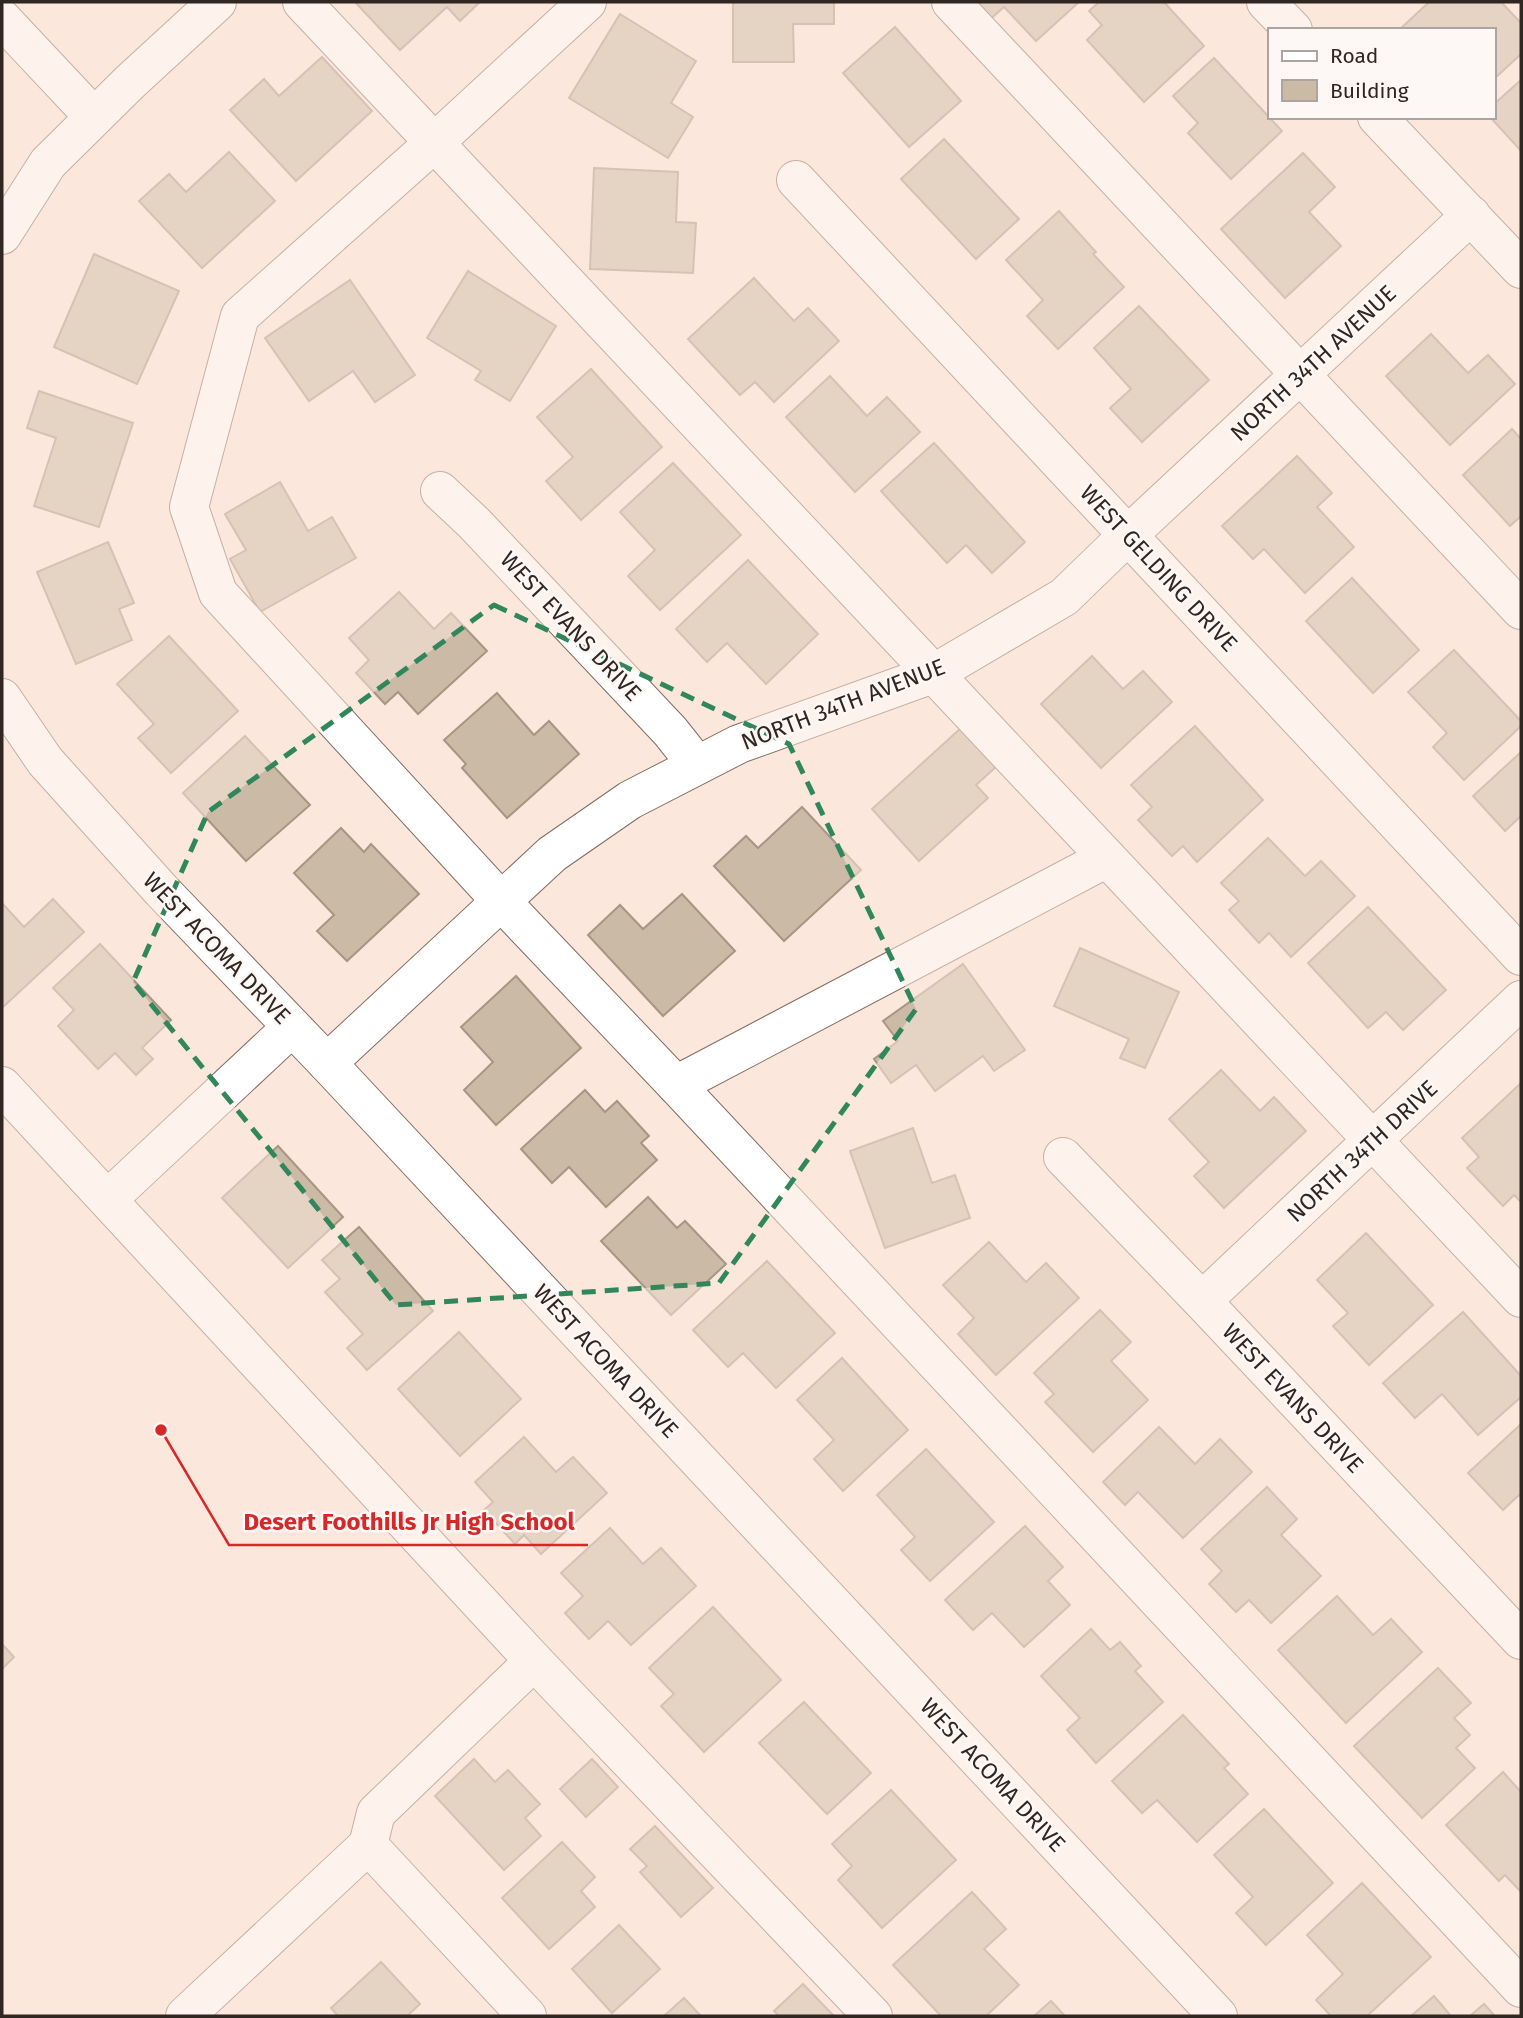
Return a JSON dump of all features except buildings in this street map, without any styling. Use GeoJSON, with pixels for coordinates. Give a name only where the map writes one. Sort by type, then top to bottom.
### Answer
{"type":"FeatureCollection","features":[{"type":"Feature","properties":{"kind":"street"},"geometry":{"type":"LineString","coordinates":[[2,235],[48,163],[217,2]]}},
{"type":"Feature","properties":{"kind":"street"},"geometry":{"type":"LineString","coordinates":[[302,2],[1521,1298]]}},
{"type":"Feature","properties":{"kind":"street"},"geometry":{"type":"LineString","coordinates":[[587,2],[240,316],[189,507],[218,593],[499,900],[676,1085],[1521,1988]]}},
{"type":"Feature","properties":{"kind":"street"},"geometry":{"type":"LineString","coordinates":[[951,2],[1521,610]]}},
{"type":"Feature","properties":{"kind":"street"},"geometry":{"type":"LineString","coordinates":[[1266,2],[1291,28]]}},
{"type":"Feature","properties":{"kind":"street"},"geometry":{"type":"LineString","coordinates":[[2,19],[94,117]]}},
{"type":"Feature","properties":{"kind":"street"},"geometry":{"type":"LineString","coordinates":[[1379,119],[1521,269]]}},
{"type":"Feature","properties":{"kind":"street","name":"WEST GELDING DRIVE"},"geometry":{"type":"LineString","coordinates":[[796,180],[1521,956]]}},
{"type":"Feature","properties":{"kind":"street","name":"NORTH 34TH AVENUE"},"geometry":{"type":"LineString","coordinates":[[327,1063],[499,900],[552,854],[630,800],[739,744],[933,674],[1064,597],[1471,215]]}},
{"type":"Feature","properties":{"kind":"street","name":"WEST EVANS DRIVE"},"geometry":{"type":"LineString","coordinates":[[440,491],[474,523],[670,731],[697,765]]}},
{"type":"Feature","properties":{"kind":"street","name":"WEST ACOMA DRIVE"},"geometry":{"type":"LineString","coordinates":[[2,698],[45,761],[162,891],[327,1063],[1218,2016]]}},
{"type":"Feature","properties":{"kind":"street"},"geometry":{"type":"LineString","coordinates":[[676,1085],[1107,858]]}},
{"type":"Feature","properties":{"kind":"street","name":"NORTH 34TH DRIVE"},"geometry":{"type":"LineString","coordinates":[[1202,1301],[1521,1000]]}},
{"type":"Feature","properties":{"kind":"street"},"geometry":{"type":"LineString","coordinates":[[108,1199],[292,1027]]}},
{"type":"Feature","properties":{"kind":"street"},"geometry":{"type":"LineString","coordinates":[[2,1086],[534,1661],[873,2016]]}},
{"type":"Feature","properties":{"kind":"street","name":"WEST EVANS DRIVE"},"geometry":{"type":"LineString","coordinates":[[1063,1157],[1521,1640]]}},
{"type":"Feature","properties":{"kind":"street"},"geometry":{"type":"LineString","coordinates":[[206,2009],[368,1845],[376,1813],[534,1661]]}},
{"type":"Feature","properties":{"kind":"street"},"geometry":{"type":"LineString","coordinates":[[368,1845],[527,2016]]}},
{"type":"Feature","properties":{"kind":"highlighted area"},"geometry":{"type":"Polygon","coordinates":[[[494,605],[789,744],[916,1009],[719,1283],[396,1305],[133,982],[208,812],[494,605]]]}},
{"type":"Feature","properties":{"kind":"place","name":"Desert Foothills Jr High School"},"geometry":{"type":"Point","coordinates":[161,1430]}}]}
